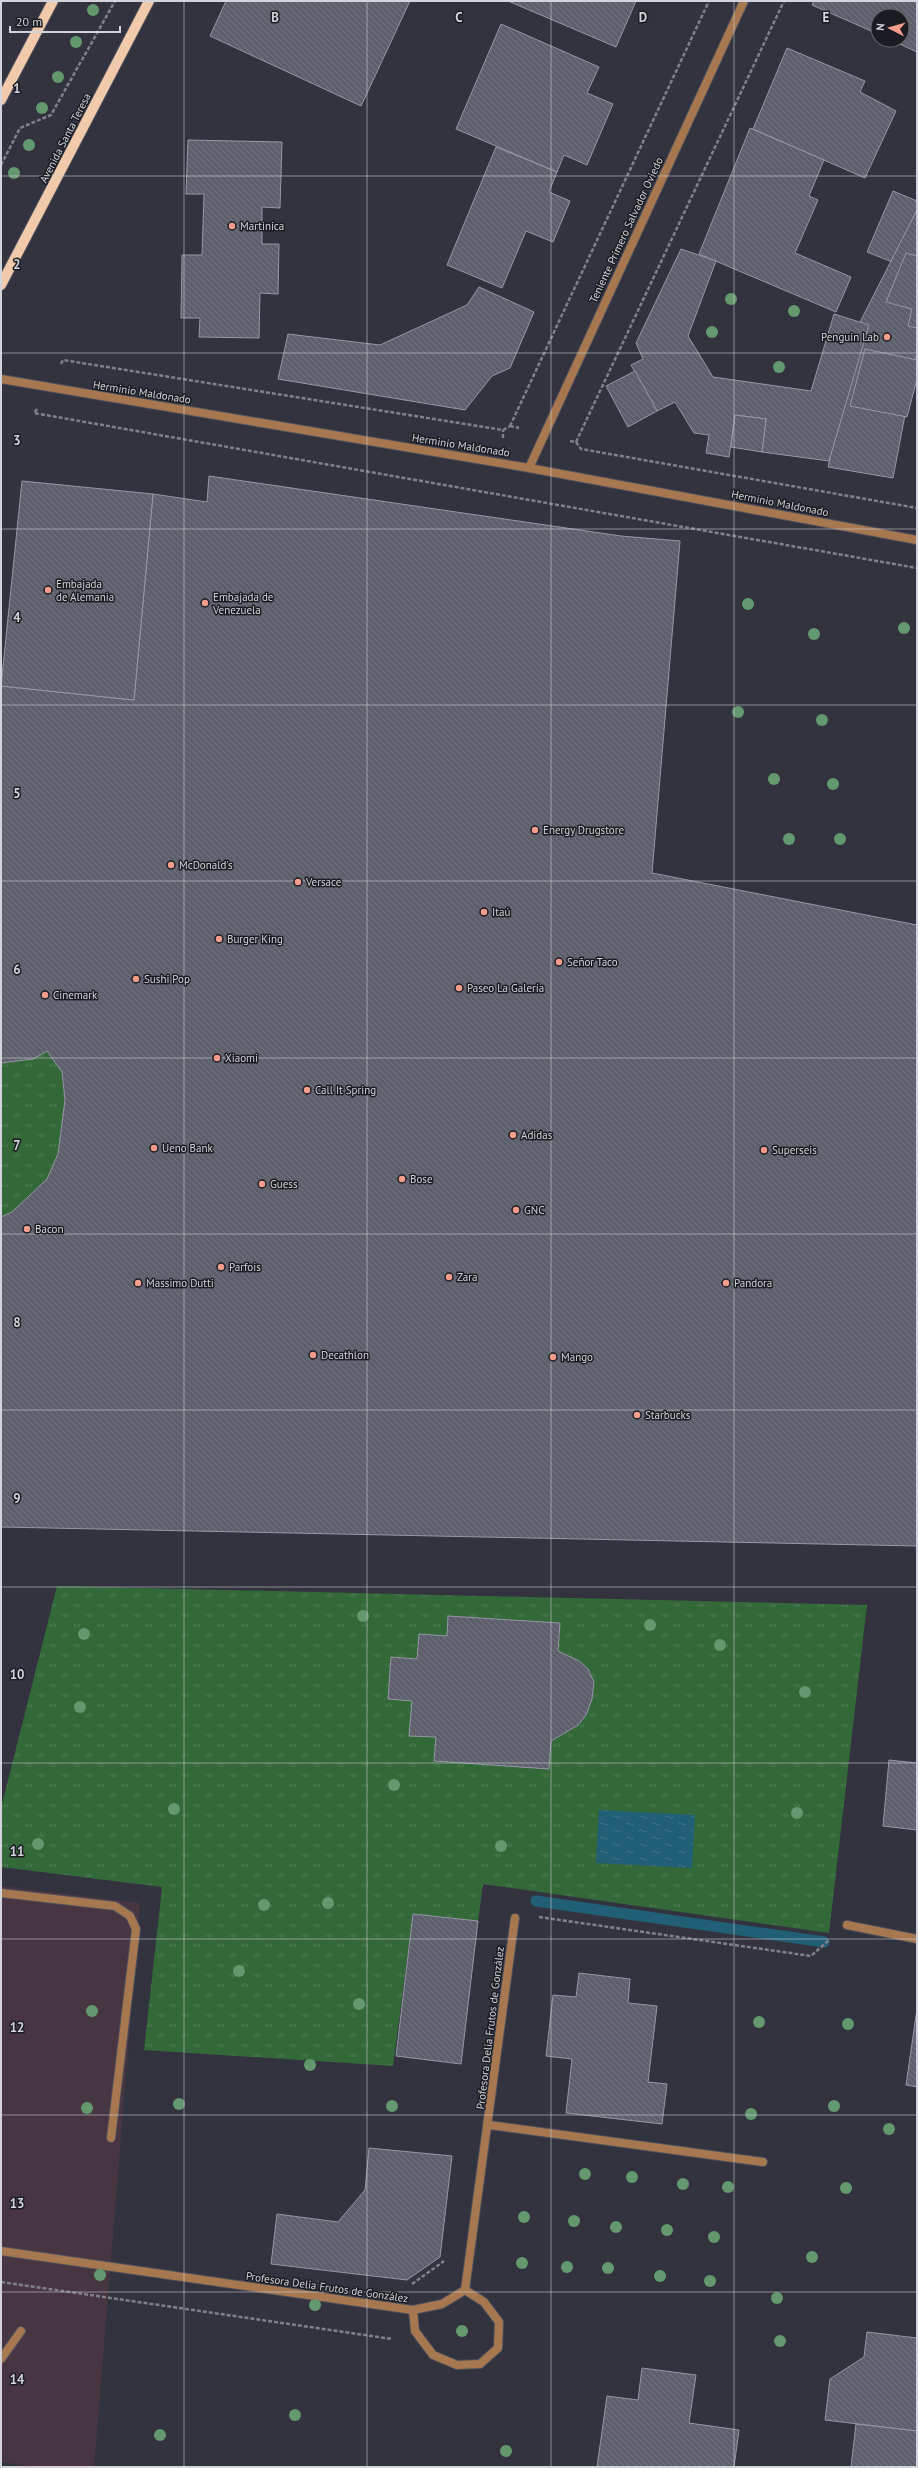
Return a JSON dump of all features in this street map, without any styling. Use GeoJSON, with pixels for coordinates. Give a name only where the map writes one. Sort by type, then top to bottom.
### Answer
{"type":"FeatureCollection","features":[{"type":"Feature","properties":{"kind":"main road"},"geometry":{"type":"LineString","coordinates":[[1,100],[53,1]]}},
{"type":"Feature","properties":{"kind":"main road","name":"Avenida Santa Teresa"},"geometry":{"type":"LineString","coordinates":[[1,285],[149,1]]}},
{"type":"Feature","properties":{"kind":"street","name":"Teniente Primero Salvador Oviedo"},"geometry":{"type":"LineString","coordinates":[[530,468],[744,1]]}},
{"type":"Feature","properties":{"kind":"street","name":"Herminio Maldonado"},"geometry":{"type":"LineString","coordinates":[[1,379],[530,468],[917,540]]}},
{"type":"Feature","properties":{"kind":"street"},"geometry":{"type":"LineString","coordinates":[[1,1893],[115,1906],[130,1916],[136,1929],[111,2138]]}},
{"type":"Feature","properties":{"kind":"street","name":"Profesora Delia Frutos de González"},"geometry":{"type":"LineString","coordinates":[[1,2251],[413,2310],[442,2304],[465,2290],[489,2125],[515,1918]]}},
{"type":"Feature","properties":{"kind":"street"},"geometry":{"type":"LineString","coordinates":[[847,1925],[917,1939]]}},
{"type":"Feature","properties":{"kind":"street"},"geometry":{"type":"LineString","coordinates":[[489,2125],[763,2162]]}},
{"type":"Feature","properties":{"kind":"street"},"geometry":{"type":"LineString","coordinates":[[413,2310],[415,2331],[433,2355],[457,2365],[480,2364],[498,2348],[499,2322],[484,2302],[465,2290]]}},
{"type":"Feature","properties":{"kind":"street"},"geometry":{"type":"LineString","coordinates":[[1,2359],[21,2331]]}},
{"type":"Feature","properties":{"kind":"path","name":"Avenida Santa Teresa"},"geometry":{"type":"LineString","coordinates":[[1,165],[20,128],[51,115],[115,1]]}},
{"type":"Feature","properties":{"kind":"path","name":"Teniente Primero Salvador Oviedo"},"geometry":{"type":"LineString","coordinates":[[510,426],[709,1]]}},
{"type":"Feature","properties":{"kind":"path"},"geometry":{"type":"LineString","coordinates":[[576,442],[784,1]]}},
{"type":"Feature","properties":{"kind":"path","name":"Herminio Maldonado"},"geometry":{"type":"LineString","coordinates":[[63,360],[503,430],[510,426]]}},
{"type":"Feature","properties":{"kind":"path"},"geometry":{"type":"LineString","coordinates":[[34,413],[917,568]]}},
{"type":"Feature","properties":{"kind":"path"},"geometry":{"type":"LineString","coordinates":[[510,426],[519,428]]}},
{"type":"Feature","properties":{"kind":"path"},"geometry":{"type":"LineString","coordinates":[[502,438],[503,430]]}},
{"type":"Feature","properties":{"kind":"path","name":"Herminio Maldonado"},"geometry":{"type":"LineString","coordinates":[[570,441],[576,442],[581,449],[917,508]]}},
{"type":"Feature","properties":{"kind":"path"},"geometry":{"type":"LineString","coordinates":[[492,494],[493,486]]}},
{"type":"Feature","properties":{"kind":"path"},"geometry":{"type":"LineString","coordinates":[[571,507],[572,500]]}},
{"type":"Feature","properties":{"kind":"path"},"geometry":{"type":"LineString","coordinates":[[515,1918],[526,1916],[811,1956],[847,1925]]}},
{"type":"Feature","properties":{"kind":"path"},"geometry":{"type":"LineString","coordinates":[[1,2282],[398,2340]]}},
{"type":"Feature","properties":{"kind":"shaded area"},"geometry":{"type":"Polygon","coordinates":[[[1,1886],[140,1903],[94,2467],[36,2467],[1,2462],[1,1886]]]}},
{"type":"Feature","properties":{"kind":"green space"},"geometry":{"type":"Polygon","coordinates":[[[47,1051],[62,1072],[65,1100],[58,1154],[47,1179],[12,1212],[1,1217],[1,1063],[33,1059],[47,1051]]]}},
{"type":"Feature","properties":{"kind":"green space"},"geometry":{"type":"Polygon","coordinates":[[[57,1586],[867,1605],[829,1933],[483,1884],[478,1921],[413,1914],[393,2066],[144,2050],[162,1887],[1,1867],[1,1808],[57,1586]],[[448,1616],[447,1636],[419,1634],[417,1659],[391,1657],[388,1699],[412,1701],[409,1735],[551,1741],[578,1725],[586,1715],[588,1669],[579,1661],[558,1651],[560,1623],[448,1616]]]}},
{"type":"Feature","properties":{"kind":"water"},"geometry":{"type":"Polygon","coordinates":[[[599,1810],[695,1815],[692,1868],[596,1863],[599,1810]]]}},
{"type":"Feature","properties":{"kind":"building"},"geometry":{"type":"Polygon","coordinates":[[[226,1],[410,1],[361,106],[210,36],[226,1]]]}},
{"type":"Feature","properties":{"kind":"building"},"geometry":{"type":"Polygon","coordinates":[[[508,1],[636,1],[616,47],[508,1]]]}},
{"type":"Feature","properties":{"kind":"building"},"geometry":{"type":"Polygon","coordinates":[[[814,1],[917,1],[917,52],[908,48],[910,48],[910,8],[870,8],[870,30],[812,5],[814,1]]]}},
{"type":"Feature","properties":{"kind":"building"},"geometry":{"type":"Polygon","coordinates":[[[501,24],[599,67],[587,93],[613,104],[587,165],[564,155],[557,172],[456,129],[501,24]]]}},
{"type":"Feature","properties":{"kind":"building"},"geometry":{"type":"Polygon","coordinates":[[[787,48],[865,81],[860,92],[896,111],[865,178],[753,129],[787,48]]]}},
{"type":"Feature","properties":{"kind":"building"},"geometry":{"type":"Polygon","coordinates":[[[750,128],[824,160],[809,196],[818,200],[795,253],[851,277],[836,312],[699,254],[750,128]]]}},
{"type":"Feature","properties":{"kind":"building","name":"Martinica"},"geometry":{"type":"Polygon","coordinates":[[[188,140],[282,142],[280,208],[262,207],[262,244],[279,244],[278,294],[260,293],[259,338],[199,337],[200,318],[181,318],[182,255],[202,255],[204,194],[186,194],[188,140]]]}},
{"type":"Feature","properties":{"kind":"building"},"geometry":{"type":"Polygon","coordinates":[[[496,147],[557,172],[549,192],[570,201],[553,242],[526,231],[502,288],[447,265],[496,147]]]}},
{"type":"Feature","properties":{"kind":"building"},"geometry":{"type":"Polygon","coordinates":[[[893,191],[917,201],[917,211],[895,263],[867,252],[893,191]]]}},
{"type":"Feature","properties":{"kind":"building","name":"Penguin Lab"},"geometry":{"type":"Polygon","coordinates":[[[917,210],[917,352],[893,478],[828,467],[860,322],[917,210]]]}},
{"type":"Feature","properties":{"kind":"building"},"geometry":{"type":"Polygon","coordinates":[[[681,249],[716,261],[688,336],[713,377],[811,391],[834,314],[869,325],[829,461],[762,452],[766,419],[735,415],[729,457],[706,453],[709,435],[694,433],[675,402],[657,411],[631,365],[643,359],[636,343],[681,249]]]}},
{"type":"Feature","properties":{"kind":"building"},"geometry":{"type":"Polygon","coordinates":[[[906,253],[917,256],[917,328],[908,326],[912,309],[886,302],[906,253]]]}},
{"type":"Feature","properties":{"kind":"building"},"geometry":{"type":"Polygon","coordinates":[[[479,287],[534,312],[510,368],[492,376],[465,410],[278,379],[288,334],[380,345],[467,305],[479,287]]]}},
{"type":"Feature","properties":{"kind":"building"},"geometry":{"type":"Polygon","coordinates":[[[865,349],[917,360],[917,379],[907,417],[850,406],[865,349]]]}},
{"type":"Feature","properties":{"kind":"building"},"geometry":{"type":"Polygon","coordinates":[[[635,371],[657,411],[628,427],[606,386],[635,371]]]}},
{"type":"Feature","properties":{"kind":"building"},"geometry":{"type":"Polygon","coordinates":[[[735,415],[766,419],[762,452],[731,447],[735,415]]]}},
{"type":"Feature","properties":{"kind":"building","name":"Paseo La Galería"},"geometry":{"type":"Polygon","coordinates":[[[209,476],[621,536],[680,541],[652,873],[917,925],[917,1546],[1,1527],[1,1217],[12,1212],[47,1179],[58,1154],[65,1100],[62,1072],[47,1051],[33,1059],[1,1063],[1,686],[134,700],[153,494],[207,502],[209,476]]]}},
{"type":"Feature","properties":{"kind":"building"},"geometry":{"type":"Polygon","coordinates":[[[22,481],[153,494],[134,700],[1,686],[22,481]]]}},
{"type":"Feature","properties":{"kind":"building"},"geometry":{"type":"Polygon","coordinates":[[[448,1616],[560,1623],[558,1651],[579,1661],[588,1669],[594,1682],[592,1699],[586,1715],[578,1725],[551,1741],[549,1769],[434,1761],[436,1737],[409,1736],[412,1701],[388,1699],[391,1657],[417,1659],[419,1634],[447,1636],[448,1616]]]}},
{"type":"Feature","properties":{"kind":"building"},"geometry":{"type":"Polygon","coordinates":[[[889,1760],[917,1763],[917,1830],[883,1826],[889,1760]]]}},
{"type":"Feature","properties":{"kind":"building"},"geometry":{"type":"Polygon","coordinates":[[[413,1914],[478,1921],[461,2064],[396,2056],[413,1914]]]}},
{"type":"Feature","properties":{"kind":"building"},"geometry":{"type":"Polygon","coordinates":[[[579,1973],[630,1979],[628,2003],[657,2006],[648,2082],[667,2084],[662,2124],[566,2113],[572,2059],[546,2056],[553,1995],[576,1997],[579,1973]]]}},
{"type":"Feature","properties":{"kind":"building"},"geometry":{"type":"Polygon","coordinates":[[[917,2009],[917,2087],[906,2085],[917,2009]]]}},
{"type":"Feature","properties":{"kind":"building"},"geometry":{"type":"Polygon","coordinates":[[[369,2148],[452,2156],[440,2257],[407,2280],[271,2264],[277,2214],[338,2222],[365,2190],[369,2148]]]}},
{"type":"Feature","properties":{"kind":"building"},"geometry":{"type":"Polygon","coordinates":[[[867,2332],[917,2338],[917,2431],[825,2420],[830,2379],[864,2357],[867,2332]]]}},
{"type":"Feature","properties":{"kind":"building"},"geometry":{"type":"Polygon","coordinates":[[[642,2368],[696,2375],[689,2423],[739,2430],[734,2467],[597,2467],[607,2396],[638,2400],[642,2368]]]}},
{"type":"Feature","properties":{"kind":"building"},"geometry":{"type":"Polygon","coordinates":[[[856,2424],[917,2431],[917,2467],[851,2467],[856,2424]]]}},
{"type":"Feature","properties":{"kind":"waterway"},"geometry":{"type":"LineString","coordinates":[[536,1901],[824,1942]]}},
{"type":"Feature","properties":{"kind":"place","name":"Martinica"},"geometry":{"type":"Point","coordinates":[232,226]}},
{"type":"Feature","properties":{"kind":"place","name":"Penguin Lab"},"geometry":{"type":"Point","coordinates":[887,337]}},
{"type":"Feature","properties":{"kind":"place","name":"Embajada de Alemania"},"geometry":{"type":"Point","coordinates":[48,590]}},
{"type":"Feature","properties":{"kind":"place","name":"Embajada de Venezuela"},"geometry":{"type":"Point","coordinates":[205,603]}},
{"type":"Feature","properties":{"kind":"place","name":"Energy Drugstore"},"geometry":{"type":"Point","coordinates":[535,830]}},
{"type":"Feature","properties":{"kind":"place","name":"McDonald's"},"geometry":{"type":"Point","coordinates":[171,865]}},
{"type":"Feature","properties":{"kind":"place","name":"Versace"},"geometry":{"type":"Point","coordinates":[298,882]}},
{"type":"Feature","properties":{"kind":"place","name":"Itaú"},"geometry":{"type":"Point","coordinates":[484,912]}},
{"type":"Feature","properties":{"kind":"place","name":"Burger King"},"geometry":{"type":"Point","coordinates":[219,939]}},
{"type":"Feature","properties":{"kind":"place","name":"Señor Taco"},"geometry":{"type":"Point","coordinates":[559,962]}},
{"type":"Feature","properties":{"kind":"place","name":"Sushi Pop"},"geometry":{"type":"Point","coordinates":[136,979]}},
{"type":"Feature","properties":{"kind":"place","name":"Paseo La Galería"},"geometry":{"type":"Point","coordinates":[459,988]}},
{"type":"Feature","properties":{"kind":"place","name":"Cinemark"},"geometry":{"type":"Point","coordinates":[45,995]}},
{"type":"Feature","properties":{"kind":"place","name":"Xiaomi"},"geometry":{"type":"Point","coordinates":[217,1058]}},
{"type":"Feature","properties":{"kind":"place","name":"Call It Spring"},"geometry":{"type":"Point","coordinates":[307,1090]}},
{"type":"Feature","properties":{"kind":"place","name":"Adidas"},"geometry":{"type":"Point","coordinates":[513,1135]}},
{"type":"Feature","properties":{"kind":"place","name":"Ueno Bank"},"geometry":{"type":"Point","coordinates":[154,1148]}},
{"type":"Feature","properties":{"kind":"place","name":"Superseis"},"geometry":{"type":"Point","coordinates":[764,1150]}},
{"type":"Feature","properties":{"kind":"place","name":"Bose"},"geometry":{"type":"Point","coordinates":[402,1179]}},
{"type":"Feature","properties":{"kind":"place","name":"Guess"},"geometry":{"type":"Point","coordinates":[262,1184]}},
{"type":"Feature","properties":{"kind":"place","name":"GNC"},"geometry":{"type":"Point","coordinates":[516,1210]}},
{"type":"Feature","properties":{"kind":"place","name":"Bacon"},"geometry":{"type":"Point","coordinates":[27,1229]}},
{"type":"Feature","properties":{"kind":"place","name":"Parfois"},"geometry":{"type":"Point","coordinates":[221,1267]}},
{"type":"Feature","properties":{"kind":"place","name":"Zara"},"geometry":{"type":"Point","coordinates":[449,1277]}},
{"type":"Feature","properties":{"kind":"place","name":"Massimo Dutti"},"geometry":{"type":"Point","coordinates":[138,1283]}},
{"type":"Feature","properties":{"kind":"place","name":"Pandora"},"geometry":{"type":"Point","coordinates":[726,1283]}},
{"type":"Feature","properties":{"kind":"place","name":"Decathlon"},"geometry":{"type":"Point","coordinates":[313,1355]}},
{"type":"Feature","properties":{"kind":"place","name":"Mango"},"geometry":{"type":"Point","coordinates":[553,1357]}},
{"type":"Feature","properties":{"kind":"place","name":"Starbucks"},"geometry":{"type":"Point","coordinates":[637,1415]}}]}
